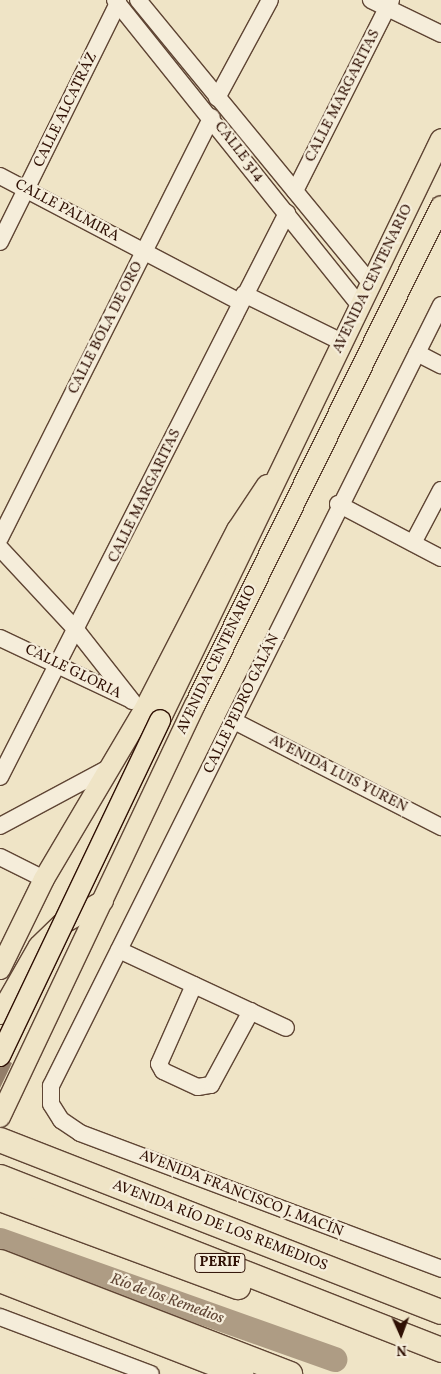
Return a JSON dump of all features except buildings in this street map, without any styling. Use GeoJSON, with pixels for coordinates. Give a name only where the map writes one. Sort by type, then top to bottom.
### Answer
{"type":"FeatureCollection","features":[{"type":"Feature","properties":{"kind":"highway","name":"AVENIDA RÍO DE LOS REMEDIOS"},"geometry":{"type":"LineString","coordinates":[[0,1140],[441,1312]]}},
{"type":"Feature","properties":{"kind":"highway","name":"PERIF"},"geometry":{"type":"LineString","coordinates":[[0,1177],[441,1350]]}},
{"type":"Feature","properties":{"kind":"highway"},"geometry":{"type":"LineString","coordinates":[[0,1199],[145,1254],[284,1303],[356,1317]]}},
{"type":"Feature","properties":{"kind":"highway"},"geometry":{"type":"LineString","coordinates":[[0,1262],[290,1374]]}},
{"type":"Feature","properties":{"kind":"highway"},"geometry":{"type":"LineString","coordinates":[[0,1280],[241,1374]]}},
{"type":"Feature","properties":{"kind":"main road","name":"AVENIDA CENTENARIO"},"geometry":{"type":"LineString","coordinates":[[0,969],[44,879],[145,710],[280,474],[441,139]]}},
{"type":"Feature","properties":{"kind":"main road","name":"AVENIDA CENTENARIO"},"geometry":{"type":"LineString","coordinates":[[2,1109],[103,901],[199,696],[441,206]]}},
{"type":"Feature","properties":{"kind":"main road","name":"AVENIDA CENTENARIO"},"geometry":{"type":"LineString","coordinates":[[0,1056],[145,710]]}},
{"type":"Feature","properties":{"kind":"main road"},"geometry":{"type":"LineString","coordinates":[[0,1014],[21,972],[62,924],[103,901]]}},
{"type":"Feature","properties":{"kind":"street"},"geometry":{"type":"LineString","coordinates":[[138,0],[371,284]]}},
{"type":"Feature","properties":{"kind":"street"},"geometry":{"type":"LineString","coordinates":[[217,98],[270,0]]}},
{"type":"Feature","properties":{"kind":"street"},"geometry":{"type":"LineString","coordinates":[[371,0],[390,4],[441,34]]}},
{"type":"Feature","properties":{"kind":"street","name":"CALLE 314"},"geometry":{"type":"LineString","coordinates":[[117,2],[212,118],[360,306]]}},
{"type":"Feature","properties":{"kind":"street","name":"CALLE ALCATRÁZ"},"geometry":{"type":"LineString","coordinates":[[0,242],[117,2]]}},
{"type":"Feature","properties":{"kind":"street","name":"CALLE MARGARITAS"},"geometry":{"type":"LineString","coordinates":[[295,191],[390,4]]}},
{"type":"Feature","properties":{"kind":"street","name":"CALLE BOLA DE ORO"},"geometry":{"type":"LineString","coordinates":[[0,538],[212,118]]}},
{"type":"Feature","properties":{"kind":"street","name":"CALLE PALMIRA"},"geometry":{"type":"LineString","coordinates":[[0,176],[144,252],[342,342]]}},
{"type":"Feature","properties":{"kind":"street","name":"CALLE MARGARITAS"},"geometry":{"type":"LineString","coordinates":[[0,777],[77,631],[242,298],[287,213]]}},
{"type":"Feature","properties":{"kind":"street","name":"CALLE PEDRO GALÁN"},"geometry":{"type":"LineString","coordinates":[[51,1104],[51,1086],[57,1068],[119,950],[234,721],[338,504],[440,311]]}},
{"type":"Feature","properties":{"kind":"street"},"geometry":{"type":"LineString","coordinates":[[417,353],[441,365]]}},
{"type":"Feature","properties":{"kind":"street"},"geometry":{"type":"LineString","coordinates":[[413,543],[441,490]]}},
{"type":"Feature","properties":{"kind":"street"},"geometry":{"type":"LineString","coordinates":[[338,504],[441,558]]}},
{"type":"Feature","properties":{"kind":"street"},"geometry":{"type":"LineString","coordinates":[[0,548],[77,631],[145,710]]}},
{"type":"Feature","properties":{"kind":"street","name":"CALLE GLORIA"},"geometry":{"type":"LineString","coordinates":[[0,638],[145,710]]}},
{"type":"Feature","properties":{"kind":"street","name":"AVENIDA LUIS YUREN"},"geometry":{"type":"LineString","coordinates":[[234,721],[441,827]]}},
{"type":"Feature","properties":{"kind":"street"},"geometry":{"type":"LineString","coordinates":[[0,826],[112,766]]}},
{"type":"Feature","properties":{"kind":"street"},"geometry":{"type":"LineString","coordinates":[[0,857],[44,879]]}},
{"type":"Feature","properties":{"kind":"street"},"geometry":{"type":"LineString","coordinates":[[119,950],[286,1028]]}},
{"type":"Feature","properties":{"kind":"street"},"geometry":{"type":"LineString","coordinates":[[194,985],[159,1059],[160,1068],[198,1087],[211,1084],[252,1011]]}},
{"type":"Feature","properties":{"kind":"street","name":"AVENIDA FRANCISCO J. MACÍN"},"geometry":{"type":"LineString","coordinates":[[51,1104],[61,1120],[80,1132],[441,1270]]}},
{"type":"Feature","properties":{"kind":"street"},"geometry":{"type":"LineString","coordinates":[[0,1317],[151,1374]]}},
{"type":"Feature","properties":{"kind":"waterway","name":"Río de los Remedios"},"geometry":{"type":"LineString","coordinates":[[0,1240],[334,1359]]}}]}
